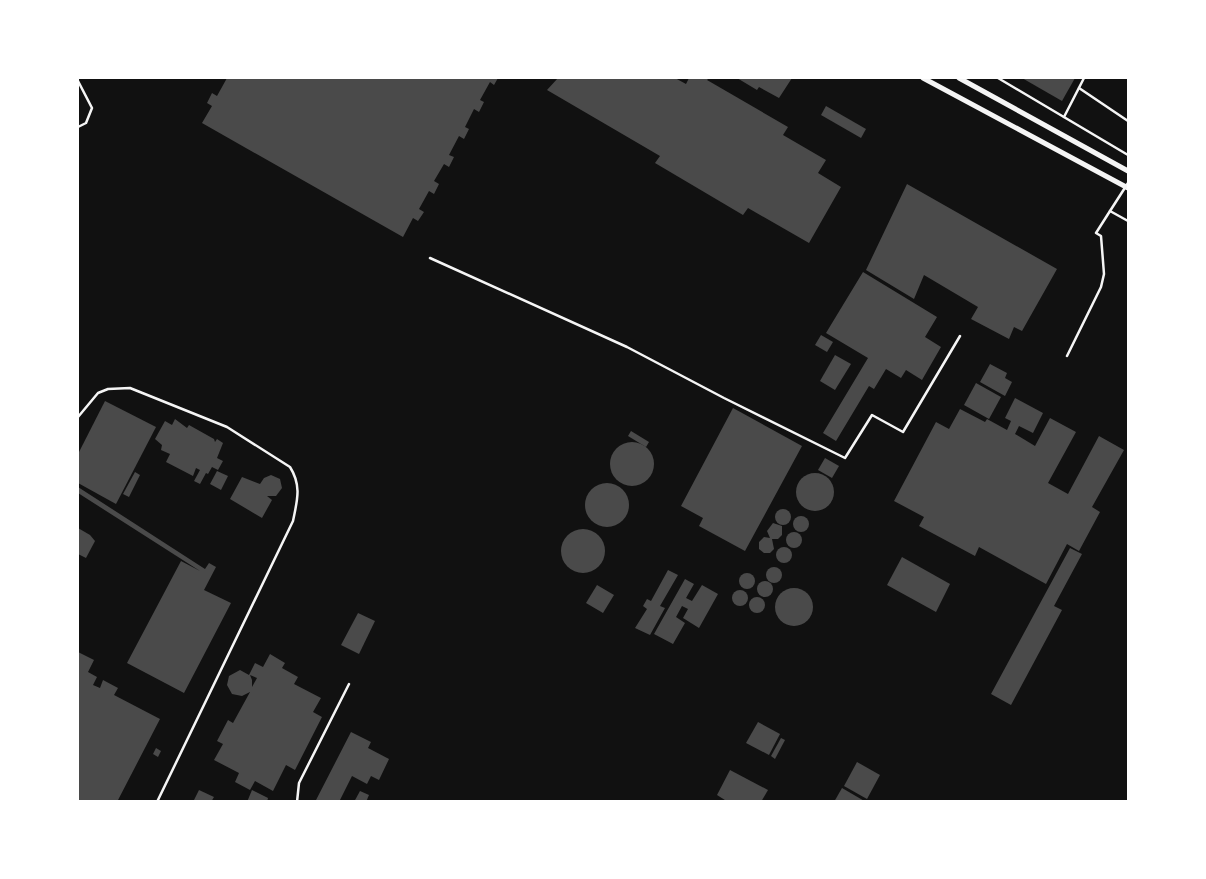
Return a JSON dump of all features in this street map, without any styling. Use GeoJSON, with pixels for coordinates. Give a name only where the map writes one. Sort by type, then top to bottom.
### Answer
{"type":"FeatureCollection","features":[{"type":"Feature","properties":{"kind":"street"},"geometry":{"type":"LineString","coordinates":[[923,78],[1127,186]]}},
{"type":"Feature","properties":{"kind":"street"},"geometry":{"type":"LineString","coordinates":[[959,78],[1128,171]]}},
{"type":"Feature","properties":{"kind":"lane"},"geometry":{"type":"LineString","coordinates":[[998,78],[1128,155]]}},
{"type":"Feature","properties":{"kind":"lane"},"geometry":{"type":"LineString","coordinates":[[1064,117],[1084,78]]}},
{"type":"Feature","properties":{"kind":"lane"},"geometry":{"type":"LineString","coordinates":[[78,81],[92,108],[86,123],[78,127]]}},
{"type":"Feature","properties":{"kind":"lane"},"geometry":{"type":"LineString","coordinates":[[1079,88],[1128,121]]}},
{"type":"Feature","properties":{"kind":"lane"},"geometry":{"type":"LineString","coordinates":[[1067,356],[1101,287],[1104,274],[1102,241],[1101,236],[1096,234],[1127,186]]}},
{"type":"Feature","properties":{"kind":"lane"},"geometry":{"type":"LineString","coordinates":[[1110,211],[1128,221]]}},
{"type":"Feature","properties":{"kind":"lane"},"geometry":{"type":"LineString","coordinates":[[430,258],[627,347],[845,458],[872,415],[903,432],[960,336]]}},
{"type":"Feature","properties":{"kind":"lane"},"geometry":{"type":"LineString","coordinates":[[78,417],[98,393],[121,388],[140,391],[227,427],[290,467],[296,476],[299,492],[293,521],[157,802]]}},
{"type":"Feature","properties":{"kind":"lane"},"geometry":{"type":"LineString","coordinates":[[297,802],[299,783],[349,684]]}},
{"type":"Feature","properties":{"kind":"building"},"geometry":{"type":"Polygon","coordinates":[[[227,78],[498,78],[494,85],[490,82],[480,100],[484,102],[479,112],[474,109],[465,127],[469,129],[464,139],[459,136],[449,155],[454,157],[449,167],[444,164],[434,181],[439,184],[434,194],[429,191],[419,209],[424,212],[418,221],[413,218],[403,237],[202,123],[212,106],[207,103],[212,93],[217,96],[227,78]]]}},
{"type":"Feature","properties":{"kind":"building"},"geometry":{"type":"Polygon","coordinates":[[[558,78],[675,78],[686,84],[689,78],[709,78],[707,80],[788,127],[783,135],[826,160],[818,173],[841,187],[809,243],[748,208],[743,215],[655,163],[660,156],[547,90],[558,78]]]}},
{"type":"Feature","properties":{"kind":"building"},"geometry":{"type":"Polygon","coordinates":[[[737,78],[792,78],[779,98],[759,87],[757,90],[737,78]]]}},
{"type":"Feature","properties":{"kind":"building"},"geometry":{"type":"Polygon","coordinates":[[[1022,78],[1075,78],[1062,101],[1022,78]]]}},
{"type":"Feature","properties":{"kind":"building"},"geometry":{"type":"Polygon","coordinates":[[[826,106],[866,129],[861,138],[821,115],[826,106]]]}},
{"type":"Feature","properties":{"kind":"building"},"geometry":{"type":"Polygon","coordinates":[[[907,184],[1057,269],[1022,331],[1014,327],[1009,339],[971,319],[978,307],[924,275],[914,299],[866,270],[907,184]]]}},
{"type":"Feature","properties":{"kind":"building"},"geometry":{"type":"Polygon","coordinates":[[[863,272],[937,317],[925,337],[941,347],[922,380],[906,370],[901,378],[886,369],[874,389],[869,386],[836,441],[823,433],[868,358],[826,333],[863,272]]]}},
{"type":"Feature","properties":{"kind":"building"},"geometry":{"type":"Polygon","coordinates":[[[821,335],[833,342],[827,352],[815,345],[821,335]]]}},
{"type":"Feature","properties":{"kind":"building"},"geometry":{"type":"Polygon","coordinates":[[[835,355],[851,364],[835,390],[820,381],[835,355]]]}},
{"type":"Feature","properties":{"kind":"building"},"geometry":{"type":"Polygon","coordinates":[[[990,364],[1007,373],[1005,378],[1012,382],[1005,396],[980,382],[990,364]]]}},
{"type":"Feature","properties":{"kind":"building"},"geometry":{"type":"Polygon","coordinates":[[[976,383],[1001,397],[989,419],[964,405],[976,383]]]}},
{"type":"Feature","properties":{"kind":"building"},"geometry":{"type":"Polygon","coordinates":[[[1015,398],[1043,413],[1033,433],[1019,426],[1015,434],[1035,446],[1050,418],[1076,432],[1048,483],[1068,494],[1099,436],[1124,450],[1092,507],[1100,512],[1079,551],[1067,544],[1046,584],[979,547],[975,556],[919,526],[924,517],[894,501],[936,422],[949,429],[960,409],[985,422],[987,419],[1007,430],[1011,421],[1005,418],[1015,398]]]}},
{"type":"Feature","properties":{"kind":"building"},"geometry":{"type":"Polygon","coordinates":[[[105,401],[156,427],[116,504],[78,483],[78,454],[105,401]]]}},
{"type":"Feature","properties":{"kind":"building"},"geometry":{"type":"Polygon","coordinates":[[[733,408],[802,446],[745,551],[699,526],[703,518],[681,506],[733,408]]]}},
{"type":"Feature","properties":{"kind":"building"},"geometry":{"type":"Polygon","coordinates":[[[175,419],[187,428],[189,425],[214,439],[215,442],[217,439],[223,443],[217,458],[223,461],[218,470],[212,467],[200,484],[194,481],[200,470],[196,468],[193,476],[166,462],[170,454],[161,450],[162,445],[155,439],[165,421],[172,425],[175,419]]]}},
{"type":"Feature","properties":{"kind":"building"},"geometry":{"type":"Polygon","coordinates":[[[631,431],[649,442],[646,447],[628,436],[631,431]]]}},
{"type":"Feature","properties":{"kind":"building"},"geometry":{"type":"Polygon","coordinates":[[[636,442],[648,448],[653,455],[653,473],[648,480],[641,485],[628,486],[616,480],[611,473],[610,460],[616,448],[623,443],[636,442]]]}},
{"type":"Feature","properties":{"kind":"building"},"geometry":{"type":"Polygon","coordinates":[[[825,458],[839,466],[832,478],[818,470],[825,458]]]}},
{"type":"Feature","properties":{"kind":"building"},"geometry":{"type":"Polygon","coordinates":[[[217,471],[228,476],[221,490],[210,484],[217,471]]]}},
{"type":"Feature","properties":{"kind":"building"},"geometry":{"type":"Polygon","coordinates":[[[135,472],[140,475],[129,497],[123,494],[135,472]]]}},
{"type":"Feature","properties":{"kind":"building"},"geometry":{"type":"Polygon","coordinates":[[[815,473],[822,474],[828,479],[833,485],[833,499],[828,505],[822,510],[815,511],[808,510],[802,505],[797,499],[796,492],[797,485],[802,479],[808,474],[815,473]]]}},
{"type":"Feature","properties":{"kind":"building"},"geometry":{"type":"Polygon","coordinates":[[[271,475],[280,479],[282,488],[276,496],[267,496],[272,500],[262,518],[230,499],[242,477],[260,484],[264,478],[271,475]]]}},
{"type":"Feature","properties":{"kind":"building"},"geometry":{"type":"Polygon","coordinates":[[[611,483],[623,489],[628,496],[628,514],[623,521],[616,526],[603,527],[595,524],[588,517],[585,501],[588,493],[595,486],[611,483]]]}},
{"type":"Feature","properties":{"kind":"building"},"geometry":{"type":"Polygon","coordinates":[[[78,487],[205,569],[209,563],[216,567],[204,590],[231,603],[184,693],[127,663],[181,561],[200,571],[78,493],[78,487]]]}},
{"type":"Feature","properties":{"kind":"building"},"geometry":{"type":"Polygon","coordinates":[[[780,509],[786,509],[791,514],[789,523],[780,525],[775,520],[775,514],[780,509]]]}},
{"type":"Feature","properties":{"kind":"building"},"geometry":{"type":"Polygon","coordinates":[[[798,516],[804,516],[809,521],[807,530],[798,532],[793,527],[793,521],[798,516]]]}},
{"type":"Feature","properties":{"kind":"building"},"geometry":{"type":"Polygon","coordinates":[[[773,523],[782,526],[782,535],[778,539],[772,539],[774,549],[770,553],[764,553],[759,549],[759,542],[764,537],[770,538],[767,531],[773,523]]]}},
{"type":"Feature","properties":{"kind":"building"},"geometry":{"type":"Polygon","coordinates":[[[78,528],[90,535],[95,541],[86,558],[78,554],[78,528]]]}},
{"type":"Feature","properties":{"kind":"building"},"geometry":{"type":"Polygon","coordinates":[[[587,529],[599,535],[604,542],[604,560],[599,567],[592,572],[579,573],[567,567],[562,560],[561,547],[567,535],[574,530],[587,529]]]}},
{"type":"Feature","properties":{"kind":"building"},"geometry":{"type":"Polygon","coordinates":[[[791,532],[797,532],[802,537],[800,546],[791,548],[786,543],[786,537],[791,532]]]}},
{"type":"Feature","properties":{"kind":"building"},"geometry":{"type":"Polygon","coordinates":[[[781,547],[787,547],[792,552],[790,561],[781,563],[776,558],[776,552],[781,547]]]}},
{"type":"Feature","properties":{"kind":"building"},"geometry":{"type":"Polygon","coordinates":[[[1070,548],[1082,554],[1054,606],[1062,610],[1011,705],[991,694],[1070,548]]]}},
{"type":"Feature","properties":{"kind":"building"},"geometry":{"type":"Polygon","coordinates":[[[902,557],[950,584],[936,612],[887,585],[902,557]]]}},
{"type":"Feature","properties":{"kind":"building"},"geometry":{"type":"Polygon","coordinates":[[[771,567],[777,567],[782,572],[780,581],[771,583],[766,578],[766,572],[771,567]]]}},
{"type":"Feature","properties":{"kind":"building"},"geometry":{"type":"Polygon","coordinates":[[[668,570],[678,575],[660,606],[665,608],[650,635],[635,628],[647,609],[643,606],[647,599],[651,601],[668,570]]]}},
{"type":"Feature","properties":{"kind":"building"},"geometry":{"type":"Polygon","coordinates":[[[744,573],[750,573],[755,578],[753,587],[744,589],[739,584],[739,578],[744,573]]]}},
{"type":"Feature","properties":{"kind":"building"},"geometry":{"type":"Polygon","coordinates":[[[685,579],[694,584],[686,598],[692,601],[702,585],[718,594],[699,628],[683,618],[688,609],[682,606],[676,617],[685,623],[673,644],[654,634],[685,579]]]}},
{"type":"Feature","properties":{"kind":"building"},"geometry":{"type":"Polygon","coordinates":[[[762,581],[768,581],[773,586],[771,595],[762,597],[757,592],[757,586],[762,581]]]}},
{"type":"Feature","properties":{"kind":"building"},"geometry":{"type":"Polygon","coordinates":[[[597,585],[614,595],[603,613],[586,603],[597,585]]]}},
{"type":"Feature","properties":{"kind":"building"},"geometry":{"type":"Polygon","coordinates":[[[794,588],[801,589],[807,594],[812,600],[812,614],[807,620],[801,625],[794,626],[787,625],[781,620],[776,614],[775,607],[776,600],[781,594],[787,589],[794,588]]]}},
{"type":"Feature","properties":{"kind":"building"},"geometry":{"type":"Polygon","coordinates":[[[737,590],[743,590],[748,595],[746,604],[737,606],[732,601],[732,595],[737,590]]]}},
{"type":"Feature","properties":{"kind":"building"},"geometry":{"type":"Polygon","coordinates":[[[754,597],[760,597],[765,602],[763,611],[754,613],[749,608],[749,602],[754,597]]]}},
{"type":"Feature","properties":{"kind":"building"},"geometry":{"type":"Polygon","coordinates":[[[358,613],[375,621],[359,654],[341,645],[358,613]]]}},
{"type":"Feature","properties":{"kind":"building"},"geometry":{"type":"Polygon","coordinates":[[[78,652],[94,660],[88,672],[97,677],[93,685],[100,688],[103,680],[118,688],[114,695],[160,719],[117,802],[78,802],[78,652]]]}},
{"type":"Feature","properties":{"kind":"building"},"geometry":{"type":"Polygon","coordinates":[[[270,654],[285,663],[282,668],[298,677],[294,684],[321,698],[313,712],[322,717],[295,770],[286,765],[273,791],[255,781],[250,790],[235,782],[239,773],[214,760],[223,744],[217,741],[228,720],[233,723],[250,692],[242,696],[232,694],[227,685],[229,676],[240,670],[249,675],[255,663],[263,667],[270,654]],[[250,675],[252,687],[257,678],[250,675]]]}},
{"type":"Feature","properties":{"kind":"building"},"geometry":{"type":"Polygon","coordinates":[[[758,722],[780,734],[769,755],[746,743],[758,722]]]}},
{"type":"Feature","properties":{"kind":"building"},"geometry":{"type":"Polygon","coordinates":[[[351,732],[371,742],[368,748],[389,759],[379,780],[371,776],[367,784],[352,776],[339,802],[315,802],[351,732]]]}},
{"type":"Feature","properties":{"kind":"building"},"geometry":{"type":"Polygon","coordinates":[[[781,738],[785,740],[775,759],[771,756],[781,738]]]}},
{"type":"Feature","properties":{"kind":"building"},"geometry":{"type":"Polygon","coordinates":[[[156,748],[161,751],[158,757],[153,754],[156,748]]]}},
{"type":"Feature","properties":{"kind":"building"},"geometry":{"type":"Polygon","coordinates":[[[857,762],[880,775],[867,799],[844,786],[857,762]]]}},
{"type":"Feature","properties":{"kind":"building"},"geometry":{"type":"Polygon","coordinates":[[[730,770],[768,790],[761,802],[728,802],[717,795],[730,770]]]}},
{"type":"Feature","properties":{"kind":"building"},"geometry":{"type":"Polygon","coordinates":[[[842,788],[866,802],[834,802],[842,788]]]}},
{"type":"Feature","properties":{"kind":"building"},"geometry":{"type":"Polygon","coordinates":[[[199,790],[214,797],[211,802],[193,802],[199,790]]]}},
{"type":"Feature","properties":{"kind":"building"},"geometry":{"type":"Polygon","coordinates":[[[252,790],[268,798],[267,802],[247,802],[252,790]]]}},
{"type":"Feature","properties":{"kind":"building"},"geometry":{"type":"Polygon","coordinates":[[[360,791],[369,795],[366,802],[354,802],[360,791]]]}}]}
